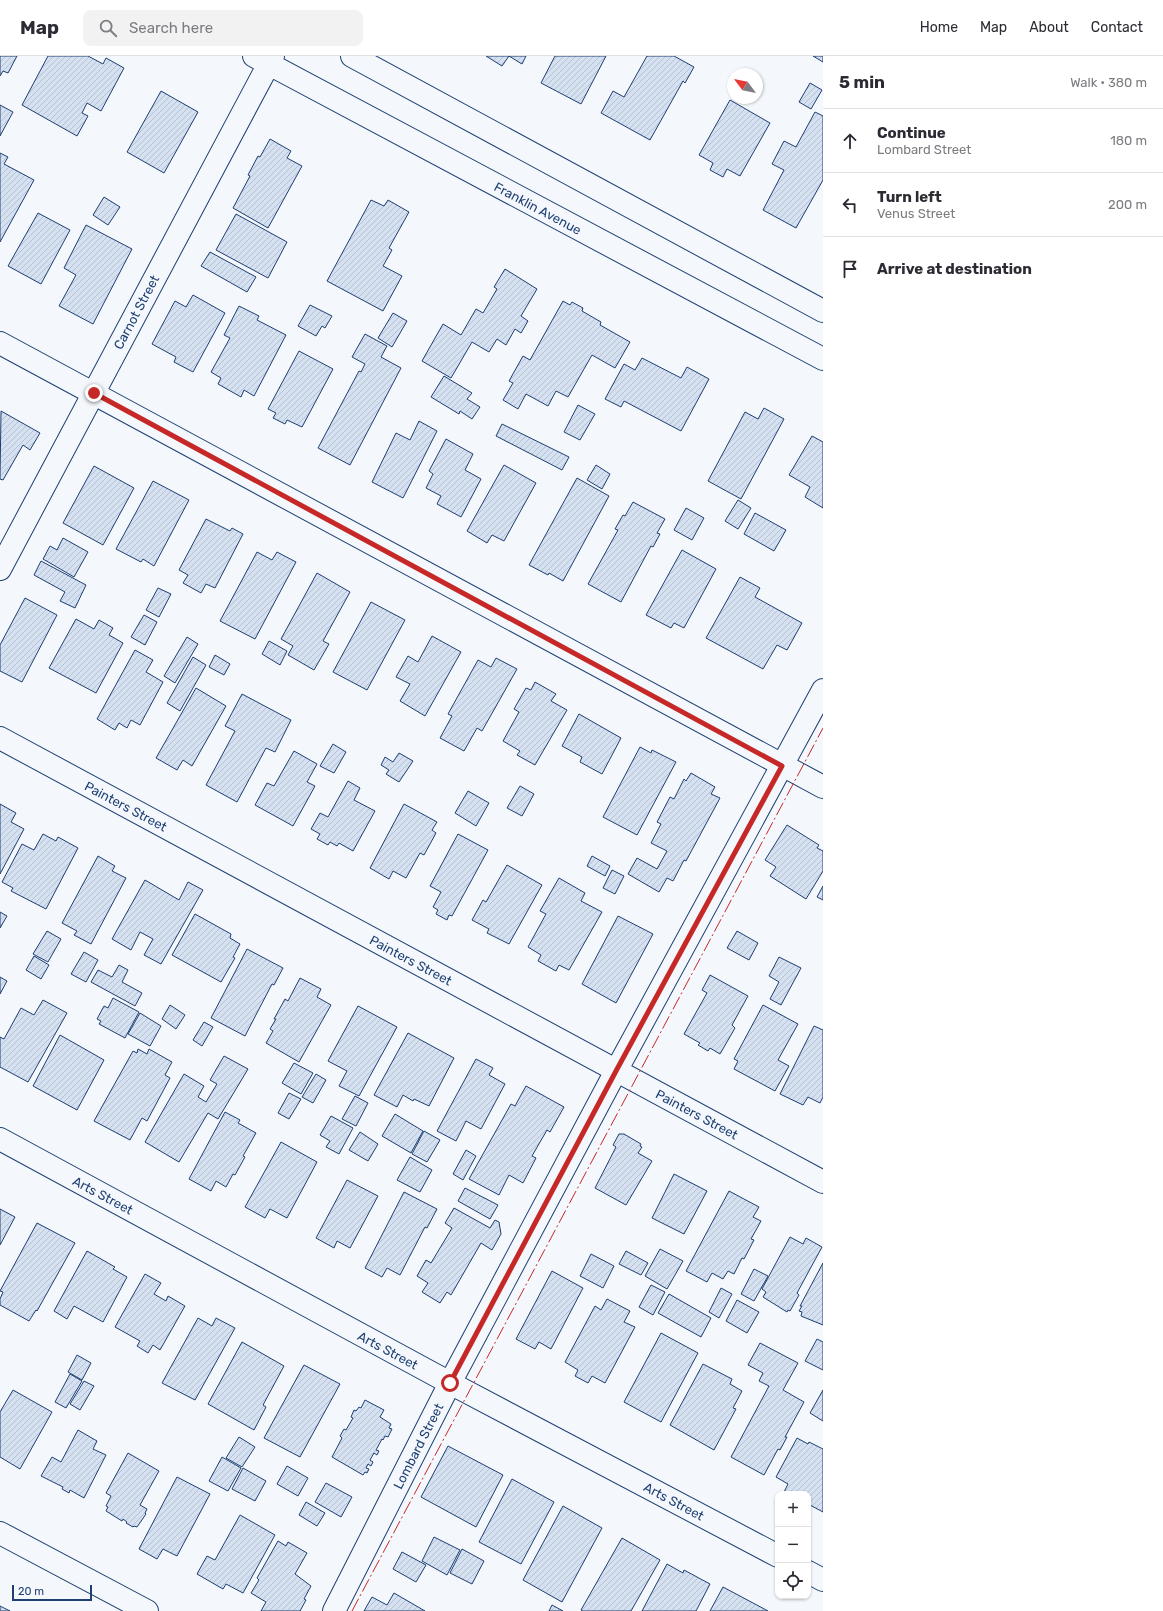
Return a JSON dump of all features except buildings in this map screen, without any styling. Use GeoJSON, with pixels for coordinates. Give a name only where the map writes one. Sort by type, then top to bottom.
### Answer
{"type":"FeatureCollection","features":[{"type":"Feature","properties":{"kind":"street"},"geometry":{"type":"LineString","coordinates":[[352,56],[823,310]]}},
{"type":"Feature","properties":{"kind":"street","name":"Franklin Avenue"},"geometry":{"type":"LineString","coordinates":[[265,59],[823,360]]}},
{"type":"Feature","properties":{"kind":"street","name":"Carnot Street"},"geometry":{"type":"LineString","coordinates":[[0,569],[94,393],[265,59]]}},
{"type":"Feature","properties":{"kind":"street"},"geometry":{"type":"LineString","coordinates":[[0,343],[823,787]]}},
{"type":"Feature","properties":{"kind":"street","name":"Lombard Street"},"geometry":{"type":"LineString","coordinates":[[334,1611],[450,1383],[616,1071],[823,690]]}},
{"type":"Feature","properties":{"kind":"street","name":"Painters Street"},"geometry":{"type":"LineString","coordinates":[[0,738],[823,1182]]}},
{"type":"Feature","properties":{"kind":"street","name":"Arts Street"},"geometry":{"type":"LineString","coordinates":[[0,1139],[450,1383],[775,1554]]}},
{"type":"Feature","properties":{"kind":"street"},"geometry":{"type":"LineString","coordinates":[[0,1533],[147,1611]]}},
{"type":"Feature","properties":{"kind":"street"},"geometry":{"type":"LineString","coordinates":[[811,1574],[823,1580]]}},
{"type":"Feature","properties":{"kind":"power"},"geometry":{"type":"LineString","coordinates":[[352,1611],[823,728]]}},
{"type":"Feature","properties":{"kind":"route"},"geometry":{"type":"LineString","coordinates":[[94,393],[782,766],[616,1071],[450,1383]]}}]}
